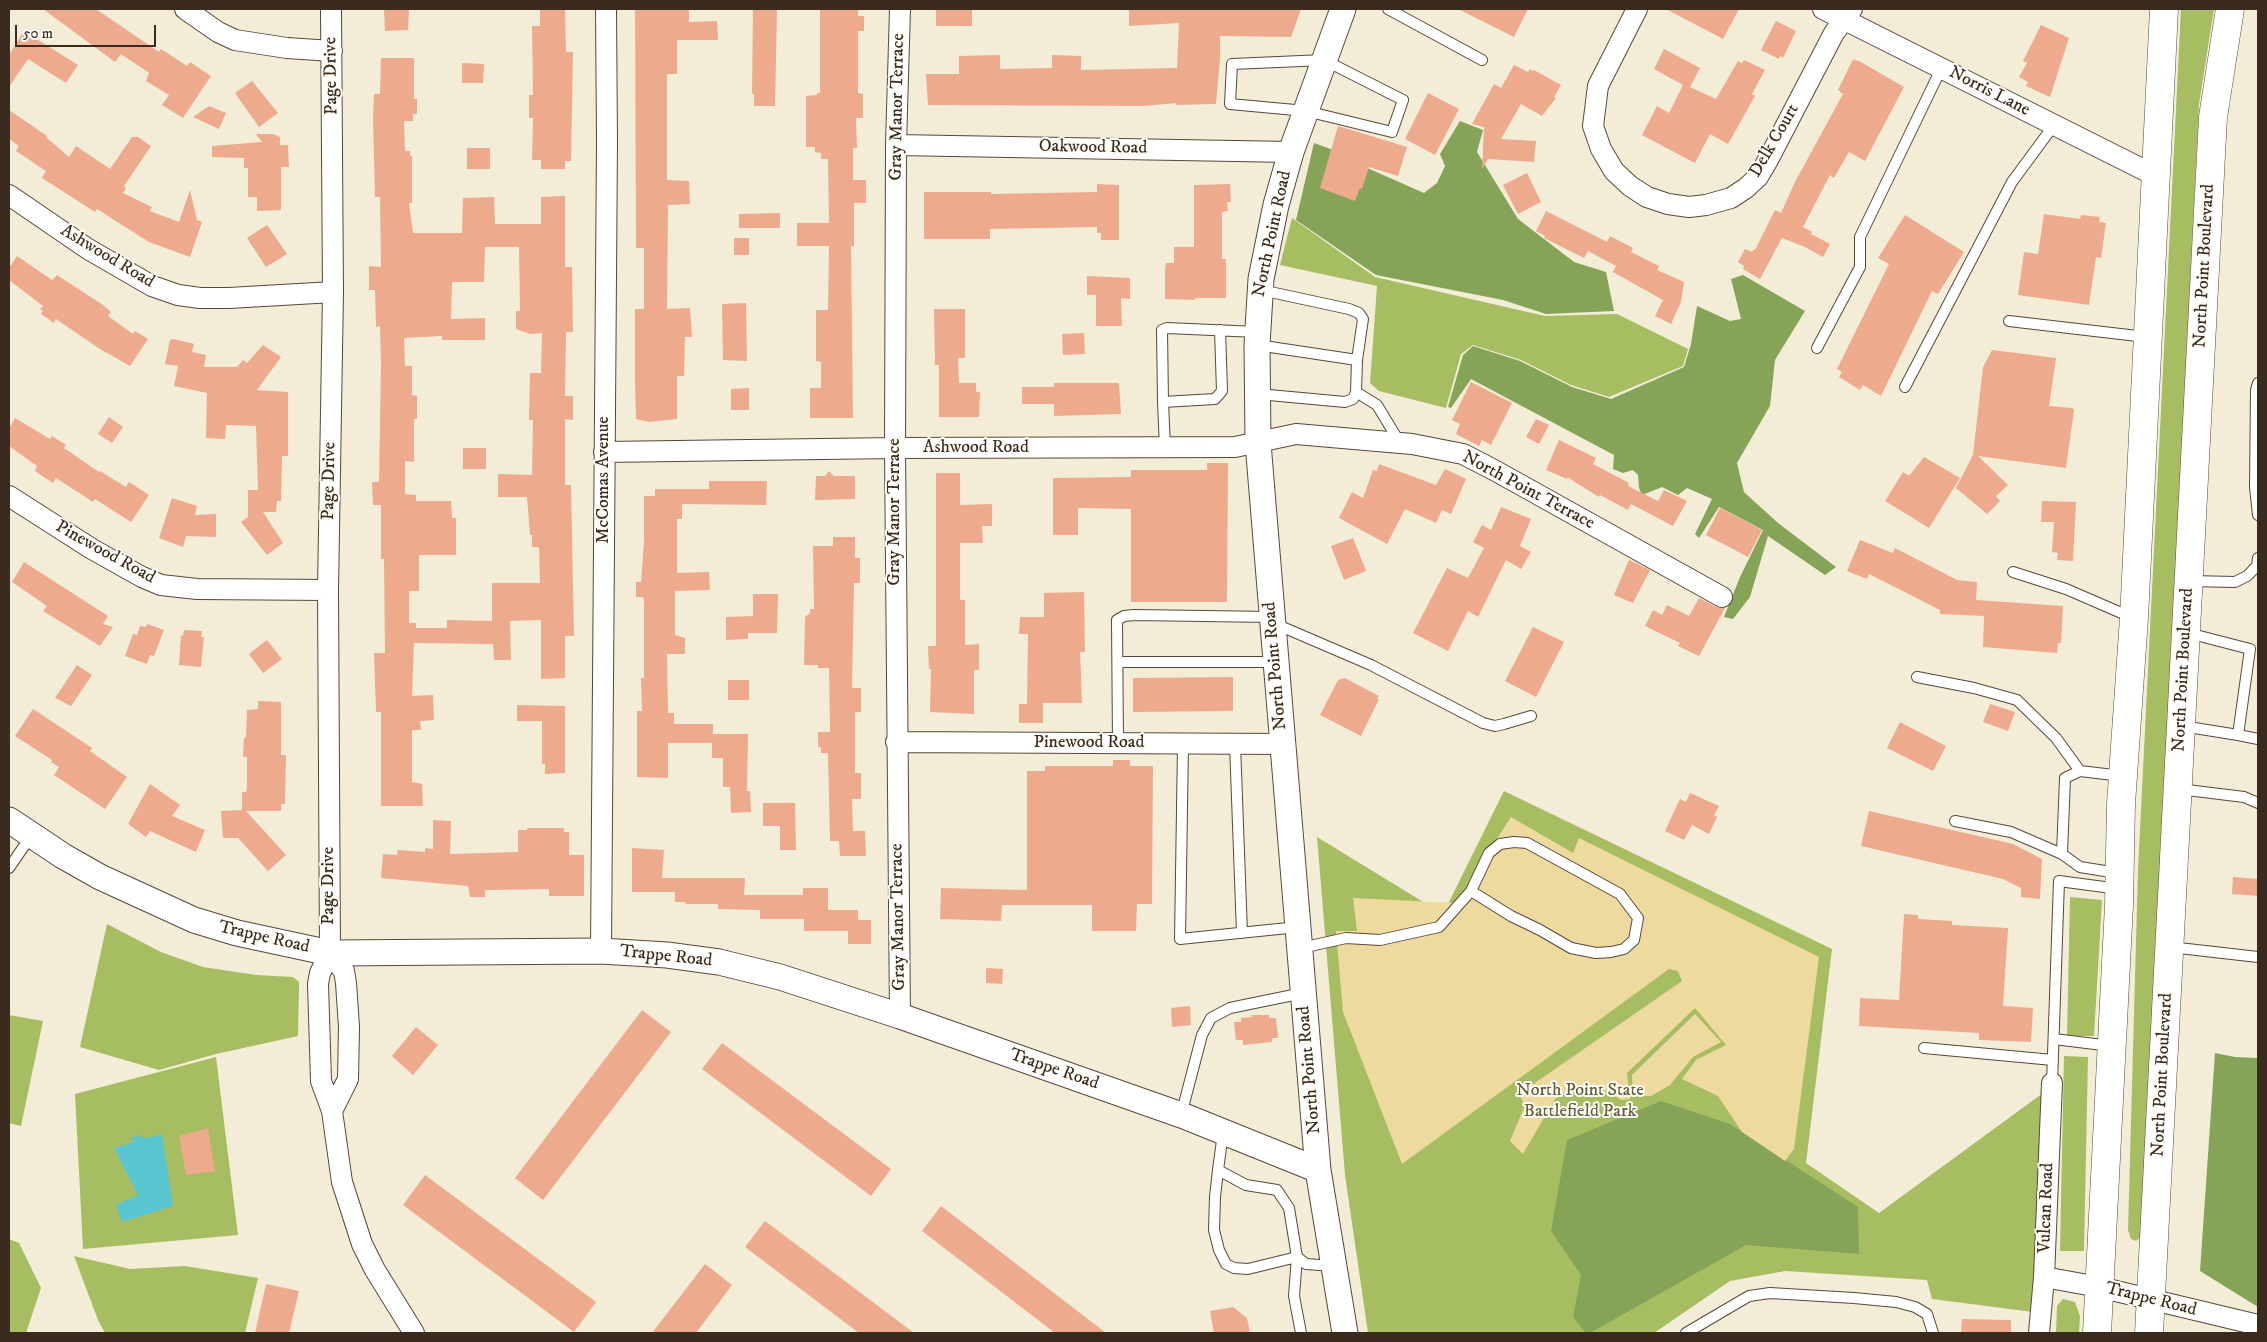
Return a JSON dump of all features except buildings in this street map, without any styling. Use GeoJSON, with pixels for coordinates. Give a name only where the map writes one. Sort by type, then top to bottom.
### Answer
{"type":"FeatureCollection","features":[{"type":"Feature","properties":{"kind":"main road"},"geometry":{"type":"LineString","coordinates":[[2097,1333],[2120,881],[2123,777],[2134,618],[2154,176],[2164,9]]}},
{"type":"Feature","properties":{"kind":"main road","name":"North Point Boulevard"},"geometry":{"type":"LineString","coordinates":[[2150,1333],[2213,117],[2230,9]]}},
{"type":"Feature","properties":{"kind":"street"},"geometry":{"type":"LineString","coordinates":[[185,9],[218,32],[235,40],[287,48],[332,50]]}},
{"type":"Feature","properties":{"kind":"street","name":"Page Drive"},"geometry":{"type":"LineString","coordinates":[[330,9],[332,50],[333,292],[328,590],[330,953]]}},
{"type":"Feature","properties":{"kind":"street","name":"McComas Avenue"},"geometry":{"type":"LineString","coordinates":[[602,951],[607,142],[606,9]]}},
{"type":"Feature","properties":{"kind":"street","name":"Gray Manor Terrace"},"geometry":{"type":"LineString","coordinates":[[900,9],[896,145],[894,448],[900,1016]]}},
{"type":"Feature","properties":{"kind":"street","name":"North Point Road"},"geometry":{"type":"LineString","coordinates":[[1343,9],[1291,152],[1269,236],[1260,290],[1257,338],[1257,394],[1258,443],[1318,1170],[1345,1333]]}},
{"type":"Feature","properties":{"kind":"street","name":"Delk Court"},"geometry":{"type":"LineString","coordinates":[[1637,9],[1598,86],[1593,126],[1601,149],[1614,171],[1630,186],[1647,197],[1668,204],[1689,207],[1706,205],[1731,198],[1758,177],[1834,32],[1848,14]]}},
{"type":"Feature","properties":{"kind":"street","name":"Norris Lane"},"geometry":{"type":"LineString","coordinates":[[1823,9],[1848,14],[1941,69],[2154,176]]}},
{"type":"Feature","properties":{"kind":"street","name":"Oakwood Road"},"geometry":{"type":"LineString","coordinates":[[896,145],[1291,152]]}},
{"type":"Feature","properties":{"kind":"street","name":"Ashwood Road"},"geometry":{"type":"LineString","coordinates":[[9,195],[88,249],[152,286],[178,295],[200,298],[229,298],[333,292]]}},
{"type":"Feature","properties":{"kind":"street","name":"North Point Terrace"},"geometry":{"type":"LineString","coordinates":[[1258,443],[1296,434],[1437,448],[1463,454],[1722,597]]}},
{"type":"Feature","properties":{"kind":"street","name":"Ashwood Road"},"geometry":{"type":"LineString","coordinates":[[604,452],[894,448],[1235,448],[1258,443]]}},
{"type":"Feature","properties":{"kind":"street","name":"Pinewood Road"},"geometry":{"type":"LineString","coordinates":[[9,496],[92,549],[142,577],[161,585],[197,589],[328,590]]}},
{"type":"Feature","properties":{"kind":"street","name":"Pinewood Road"},"geometry":{"type":"LineString","coordinates":[[896,742],[1282,744]]}},
{"type":"Feature","properties":{"kind":"street","name":"Trappe Road"},"geometry":{"type":"LineString","coordinates":[[9,820],[100,877],[194,920],[237,933],[330,953],[602,951],[667,955],[719,962],[780,977],[900,1016],[1224,1130],[1318,1170]]}},
{"type":"Feature","properties":{"kind":"street"},"geometry":{"type":"LineString","coordinates":[[332,1111],[348,1079],[349,1027],[344,971],[330,953],[320,973],[318,984],[321,1081],[332,1111],[342,1182],[362,1244],[375,1270],[414,1333]]}},
{"type":"Feature","properties":{"kind":"street","name":"Vulcan Road"},"geometry":{"type":"LineString","coordinates":[[2039,1333],[2044,1276],[2052,1083]]}},
{"type":"Feature","properties":{"kind":"street","name":"Trappe Road"},"geometry":{"type":"LineString","coordinates":[[2044,1276],[2099,1287],[2258,1325]]}},
{"type":"Feature","properties":{"kind":"lane"},"geometry":{"type":"LineString","coordinates":[[1388,9],[1482,60]]}},
{"type":"Feature","properties":{"kind":"lane"},"geometry":{"type":"LineString","coordinates":[[1324,60],[1403,100],[1392,132],[1306,111],[1230,104],[1232,64],[1324,60]]}},
{"type":"Feature","properties":{"kind":"lane"},"geometry":{"type":"LineString","coordinates":[[1817,348],[1860,267],[1860,237],[1941,69]]}},
{"type":"Feature","properties":{"kind":"lane"},"geometry":{"type":"LineString","coordinates":[[1905,387],[2012,182],[2054,125]]}},
{"type":"Feature","properties":{"kind":"lane"},"geometry":{"type":"LineString","coordinates":[[1257,394],[1345,402],[1353,398],[1356,392],[1357,360],[1363,319],[1359,313],[1349,309],[1260,290]]}},
{"type":"Feature","properties":{"kind":"lane"},"geometry":{"type":"LineString","coordinates":[[2009,321],[2147,337]]}},
{"type":"Feature","properties":{"kind":"lane"},"geometry":{"type":"LineString","coordinates":[[1165,448],[1162,330],[1167,328],[1220,330],[1357,360]]}},
{"type":"Feature","properties":{"kind":"lane"},"geometry":{"type":"LineString","coordinates":[[1163,402],[1215,399],[1220,396],[1222,392],[1220,330]]}},
{"type":"Feature","properties":{"kind":"lane"},"geometry":{"type":"LineString","coordinates":[[2258,383],[2256,390],[2255,478],[2258,515]]}},
{"type":"Feature","properties":{"kind":"lane"},"geometry":{"type":"LineString","coordinates":[[1356,392],[1377,405],[1400,444]]}},
{"type":"Feature","properties":{"kind":"lane"},"geometry":{"type":"LineString","coordinates":[[2189,581],[2235,582],[2247,576],[2257,566],[2258,558]]}},
{"type":"Feature","properties":{"kind":"lane"},"geometry":{"type":"LineString","coordinates":[[2013,572],[2066,589],[2134,618]]}},
{"type":"Feature","properties":{"kind":"lane"},"geometry":{"type":"LineString","coordinates":[[1118,743],[1117,620],[1124,616],[1134,615],[1272,620],[1371,664],[1483,723],[1495,726],[1531,716]]}},
{"type":"Feature","properties":{"kind":"lane"},"geometry":{"type":"LineString","coordinates":[[2186,633],[2250,649],[2238,735]]}},
{"type":"Feature","properties":{"kind":"lane"},"geometry":{"type":"LineString","coordinates":[[1118,662],[1276,662]]}},
{"type":"Feature","properties":{"kind":"lane"},"geometry":{"type":"LineString","coordinates":[[1917,677],[1974,688],[2017,700],[2056,738],[2080,770]]}},
{"type":"Feature","properties":{"kind":"lane"},"geometry":{"type":"LineString","coordinates":[[2182,726],[2258,739]]}},
{"type":"Feature","properties":{"kind":"lane"},"geometry":{"type":"LineString","coordinates":[[1183,744],[1180,939],[1242,932],[1299,938],[1380,940],[1439,927],[1470,890],[1489,853],[1500,844],[1514,842],[1527,844],[1620,894],[1638,918],[1634,940],[1624,949],[1611,952],[1596,953],[1571,948],[1511,916],[1470,890]]}},
{"type":"Feature","properties":{"kind":"lane"},"geometry":{"type":"LineString","coordinates":[[1235,744],[1242,932]]}},
{"type":"Feature","properties":{"kind":"lane"},"geometry":{"type":"LineString","coordinates":[[2062,854],[2065,778],[2080,770],[2123,777]]}},
{"type":"Feature","properties":{"kind":"lane"},"geometry":{"type":"LineString","coordinates":[[2178,789],[2244,797],[2258,803]]}},
{"type":"Feature","properties":{"kind":"lane"},"geometry":{"type":"LineString","coordinates":[[1954,821],[2011,832],[2062,854],[2080,867],[2120,881]]}},
{"type":"Feature","properties":{"kind":"lane"},"geometry":{"type":"LineString","coordinates":[[9,868],[31,835]]}},
{"type":"Feature","properties":{"kind":"lane"},"geometry":{"type":"LineString","coordinates":[[2052,1083],[2059,882],[2120,881]]}},
{"type":"Feature","properties":{"kind":"lane"},"geometry":{"type":"LineString","coordinates":[[2170,947],[2258,957]]}},
{"type":"Feature","properties":{"kind":"lane"},"geometry":{"type":"LineString","coordinates":[[1181,1115],[1202,1035],[1211,1018],[1230,1008],[1304,993]]}},
{"type":"Feature","properties":{"kind":"lane"},"geometry":{"type":"LineString","coordinates":[[2054,1038],[2112,1046]]}},
{"type":"Feature","properties":{"kind":"lane"},"geometry":{"type":"LineString","coordinates":[[1924,1048],[2053,1060]]}},
{"type":"Feature","properties":{"kind":"lane"},"geometry":{"type":"LineString","coordinates":[[1224,1130],[1215,1198],[1214,1230],[1226,1264],[1234,1268],[1248,1269],[1297,1257]]}},
{"type":"Feature","properties":{"kind":"lane"},"geometry":{"type":"LineString","coordinates":[[1218,1170],[1246,1185],[1277,1190],[1289,1208],[1297,1257],[1294,1296],[1301,1333]]}},
{"type":"Feature","properties":{"kind":"lane"},"geometry":{"type":"LineString","coordinates":[[1297,1257],[1306,1264],[1334,1266]]}},
{"type":"Feature","properties":{"kind":"lane"},"geometry":{"type":"LineString","coordinates":[[1686,1333],[1749,1296],[1770,1293],[1854,1298],[1915,1306],[1927,1314],[1933,1333]]}},
{"type":"Feature","properties":{"kind":"green space"},"geometry":{"type":"Polygon","coordinates":[[[2181,9],[2214,9],[2199,104],[2143,1230],[2141,1237],[2136,1241],[2131,1239],[2128,1230],[2138,870],[2181,9]]]}},
{"type":"Feature","properties":{"kind":"green space"},"geometry":{"type":"Polygon","coordinates":[[[1460,121],[1483,130],[1477,152],[1518,219],[1574,262],[1606,272],[1614,311],[1546,314],[1503,300],[1376,275],[1296,220],[1314,143],[1366,162],[1365,167],[1424,193],[1437,183],[1445,166],[1440,154],[1460,121]]]}},
{"type":"Feature","properties":{"kind":"green space"},"geometry":{"type":"Polygon","coordinates":[[[1292,218],[1375,277],[1545,316],[1617,314],[1688,349],[1683,366],[1609,397],[1571,385],[1521,360],[1473,345],[1461,354],[1446,408],[1379,391],[1370,383],[1377,286],[1280,265],[1292,218]]]}},
{"type":"Feature","properties":{"kind":"green space"},"geometry":{"type":"Polygon","coordinates":[[[1743,275],[1805,311],[1775,360],[1770,406],[1737,463],[1744,492],[1778,523],[1836,567],[1825,575],[1768,536],[1750,597],[1733,619],[1724,617],[1740,577],[1763,530],[1719,507],[1699,538],[1695,534],[1712,499],[1687,488],[1678,495],[1662,487],[1642,495],[1639,488],[1638,475],[1633,470],[1623,473],[1613,469],[1614,455],[1471,379],[1451,408],[1448,407],[1463,355],[1473,346],[1520,361],[1572,387],[1611,399],[1684,367],[1691,344],[1697,306],[1730,321],[1741,319],[1731,279],[1743,275]]]}},
{"type":"Feature","properties":{"kind":"green space","name":"North Point State Battlefield Park"},"geometry":{"type":"Polygon","coordinates":[[[1504,791],[1832,949],[1806,1163],[1879,1213],[2043,1093],[2033,1312],[1932,1299],[1927,1280],[1785,1271],[1730,1281],[1654,1333],[1368,1333],[1345,1175],[1317,837],[1443,914],[1504,791]]]}},
{"type":"Feature","properties":{"kind":"green space"},"geometry":{"type":"Polygon","coordinates":[[[2070,897],[2102,900],[2094,1036],[2067,1036],[2070,897]]]}},
{"type":"Feature","properties":{"kind":"green space"},"geometry":{"type":"Polygon","coordinates":[[[107,924],[161,952],[203,967],[256,975],[293,977],[299,982],[298,1036],[216,1054],[159,1070],[80,1047],[107,924]]]}},
{"type":"Feature","properties":{"kind":"green space"},"geometry":{"type":"Polygon","coordinates":[[[9,1015],[43,1021],[21,1126],[9,1123],[9,1015]]]}},
{"type":"Feature","properties":{"kind":"green space"},"geometry":{"type":"Polygon","coordinates":[[[2215,1053],[2235,1057],[2258,1058],[2258,1307],[2200,1271],[2215,1053]]]}},
{"type":"Feature","properties":{"kind":"green space"},"geometry":{"type":"Polygon","coordinates":[[[2064,1056],[2088,1057],[2084,1251],[2060,1251],[2064,1056]]]}},
{"type":"Feature","properties":{"kind":"green space"},"geometry":{"type":"Polygon","coordinates":[[[216,1057],[238,1235],[83,1249],[75,1094],[216,1057]]]}},
{"type":"Feature","properties":{"kind":"green space"},"geometry":{"type":"Polygon","coordinates":[[[1661,1101],[1730,1124],[1858,1207],[1859,1254],[1746,1245],[1590,1333],[1586,1333],[1573,1317],[1581,1275],[1551,1231],[1567,1140],[1661,1101]]]}},
{"type":"Feature","properties":{"kind":"green space"},"geometry":{"type":"Polygon","coordinates":[[[9,1239],[19,1243],[41,1288],[26,1333],[9,1333],[9,1239]]]}},
{"type":"Feature","properties":{"kind":"green space"},"geometry":{"type":"Polygon","coordinates":[[[74,1256],[130,1269],[185,1266],[258,1278],[245,1333],[105,1333],[98,1320],[74,1256]]]}},
{"type":"Feature","properties":{"kind":"green space"},"geometry":{"type":"Polygon","coordinates":[[[2063,1299],[2075,1302],[2080,1316],[2079,1333],[2056,1333],[2057,1306],[2063,1299]]]}},
{"type":"Feature","properties":{"kind":"sand"},"geometry":{"type":"Polygon","coordinates":[[[1511,817],[1573,853],[1579,838],[1819,957],[1794,1149],[1785,1161],[1742,1132],[1718,1096],[1682,1079],[1696,1060],[1726,1045],[1695,1008],[1627,1073],[1630,1099],[1622,1100],[1603,1090],[1572,1088],[1555,1099],[1523,1154],[1510,1141],[1525,1105],[1519,1094],[1682,981],[1678,971],[1669,969],[1402,1164],[1343,1012],[1336,931],[1357,931],[1353,898],[1456,903],[1511,817]]]}},
{"type":"Feature","properties":{"kind":"sand"},"geometry":{"type":"Polygon","coordinates":[[[1695,1014],[1721,1042],[1693,1057],[1670,1085],[1651,1096],[1633,1096],[1632,1075],[1695,1014]]]}},
{"type":"Feature","properties":{"kind":"water"},"geometry":{"type":"Polygon","coordinates":[[[162,1134],[173,1206],[122,1222],[116,1205],[138,1195],[114,1148],[134,1142],[131,1138],[141,1135],[143,1139],[162,1134]]]}}]}
